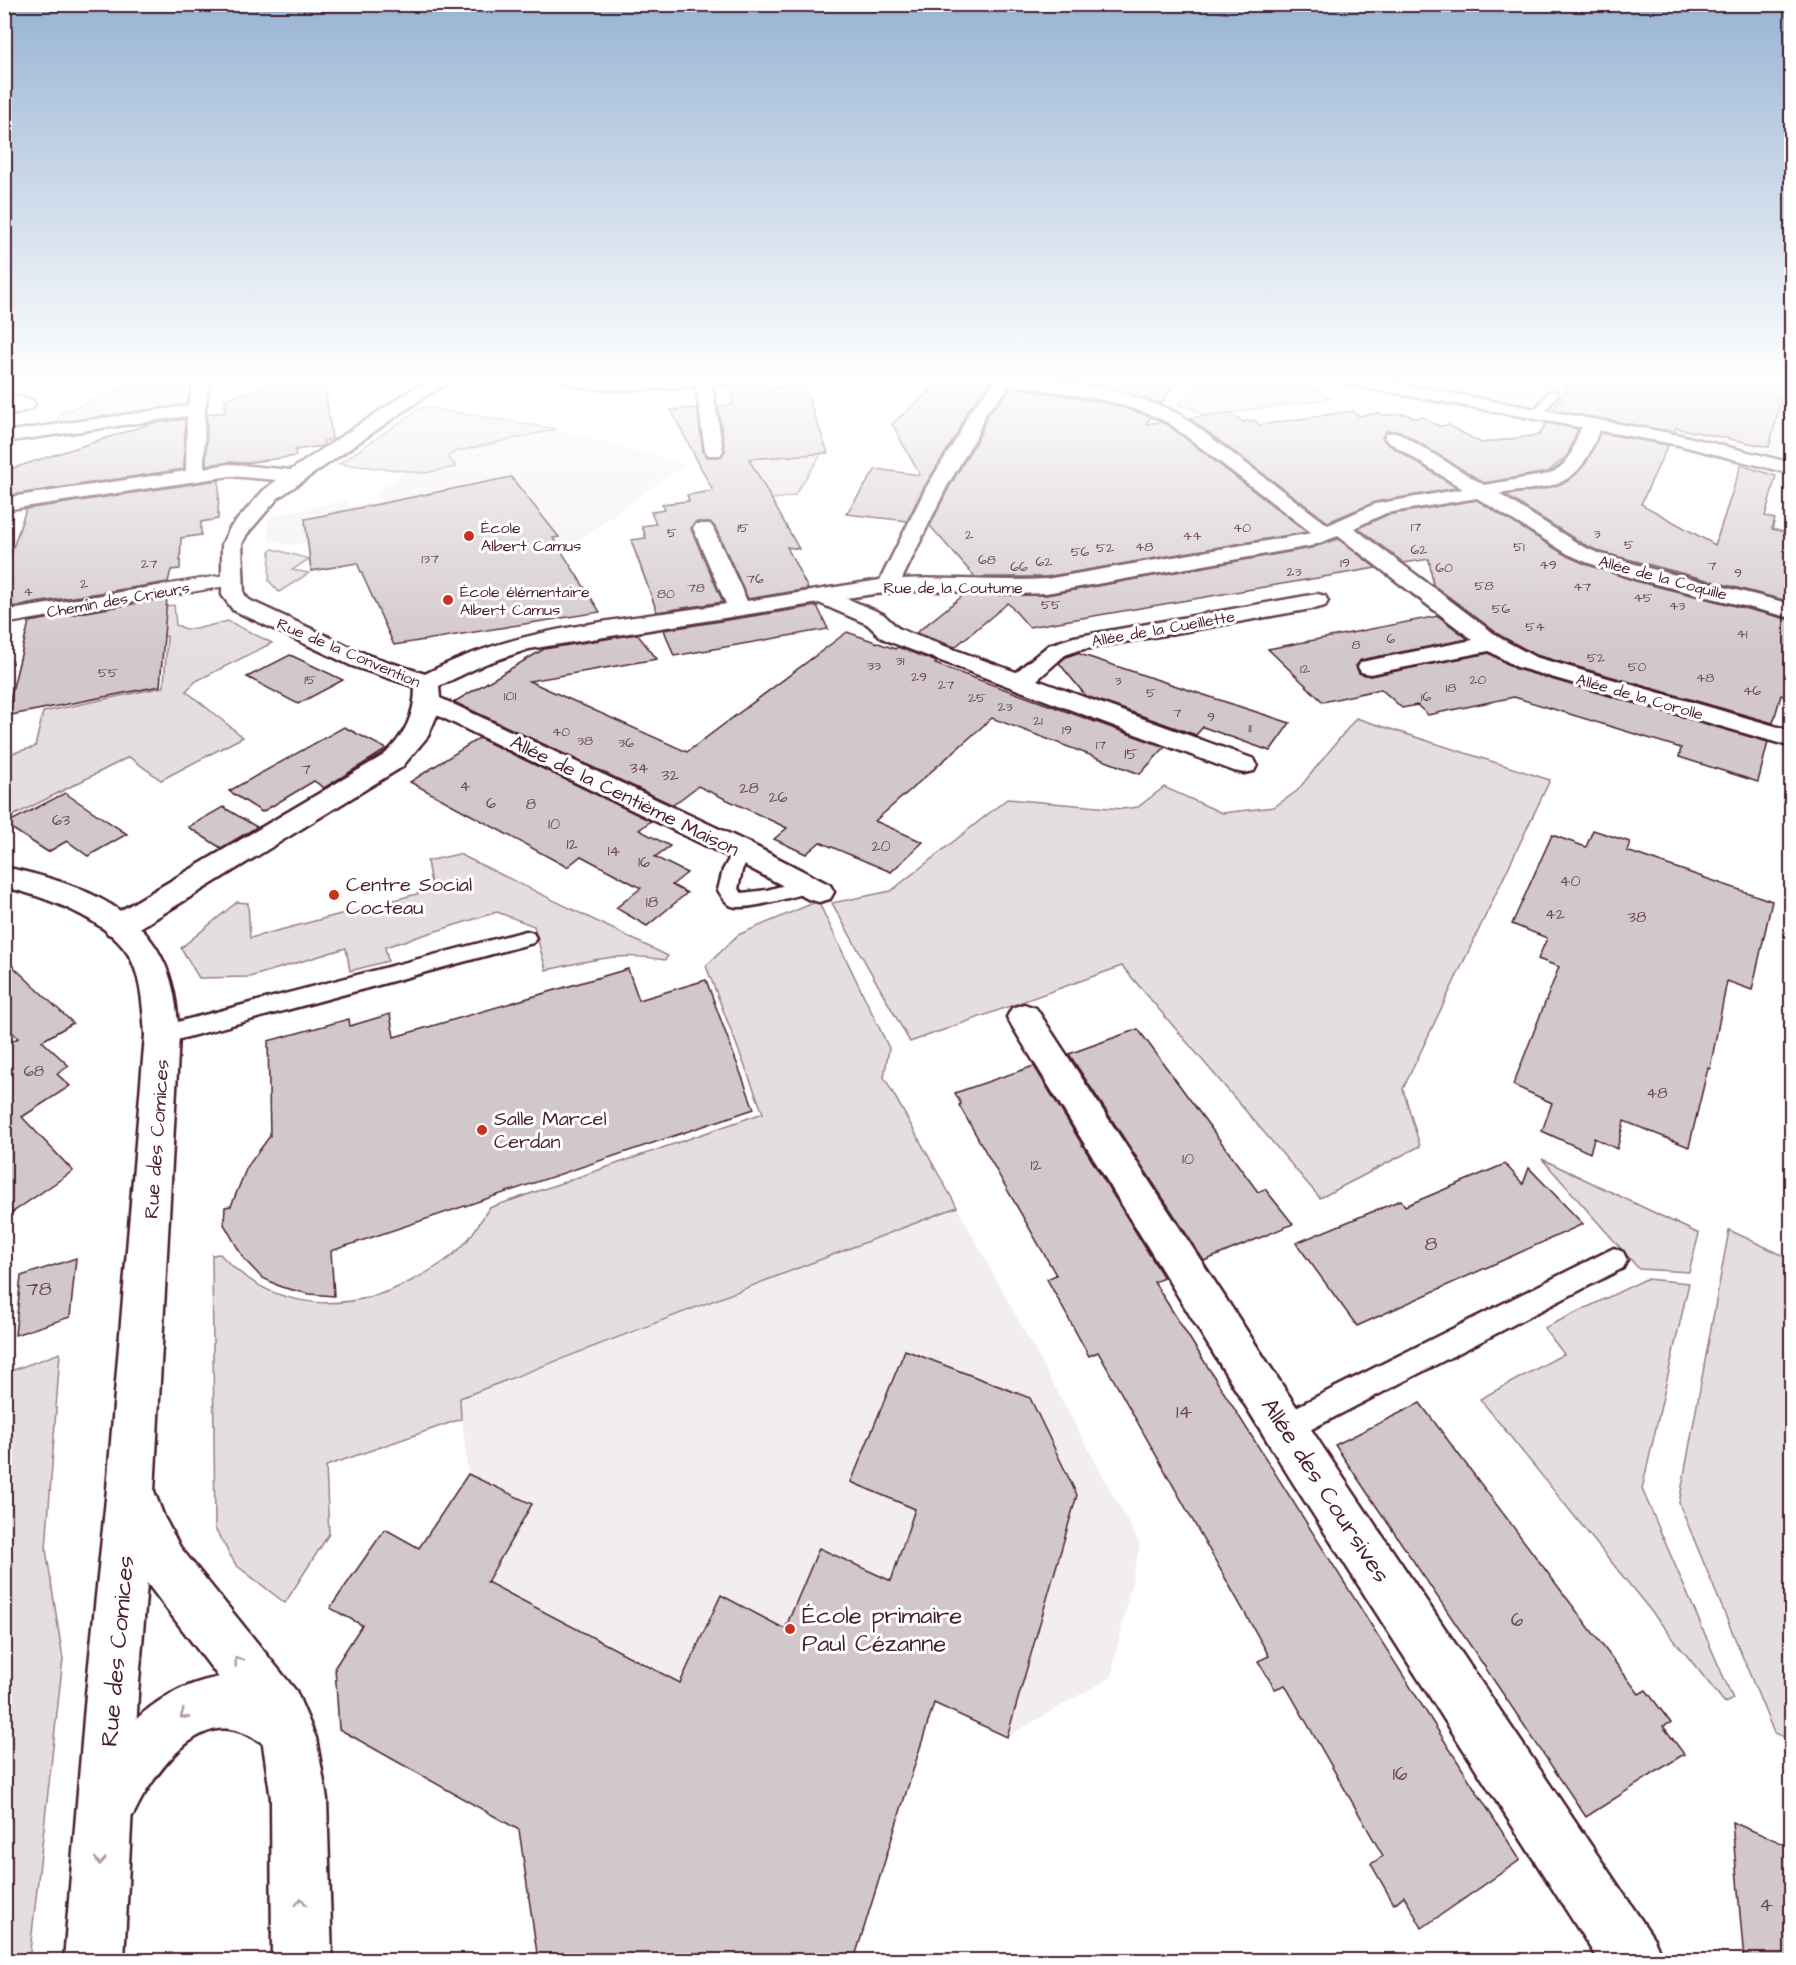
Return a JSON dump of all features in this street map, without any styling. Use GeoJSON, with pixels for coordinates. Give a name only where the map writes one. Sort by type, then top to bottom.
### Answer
{"type":"FeatureCollection","features":[{"type":"Feature","properties":{"kind":"street"},"geometry":{"type":"LineString","coordinates":[[195,471],[195,475]]}},
{"type":"Feature","properties":{"kind":"street"},"geometry":{"type":"LineString","coordinates":[[4,504],[225,471]]}},
{"type":"Feature","properties":{"kind":"street"},"geometry":{"type":"LineString","coordinates":[[238,471],[295,476]]}},
{"type":"Feature","properties":{"kind":"street","name":"Rue de la Convention"},"geometry":{"type":"LineString","coordinates":[[119,926],[393,761],[408,748],[420,731],[427,692],[248,610],[235,600],[231,580],[232,544],[237,532],[263,502],[303,471]]}},
{"type":"Feature","properties":{"kind":"street"},"geometry":{"type":"LineString","coordinates":[[888,586],[946,471]]}},
{"type":"Feature","properties":{"kind":"street","name":"Allée de la Corolle"},"geometry":{"type":"LineString","coordinates":[[1248,471],[1492,643],[1526,662],[1791,739]]}},
{"type":"Feature","properties":{"kind":"street"},"geometry":{"type":"LineString","coordinates":[[1447,471],[1479,491]]}},
{"type":"Feature","properties":{"kind":"street","name":"Rue de la Coutume"},"geometry":{"type":"LineString","coordinates":[[427,692],[471,659],[528,642],[888,586],[1046,586],[1301,542],[1333,531],[1364,514],[1382,508],[1554,479],[1569,471]]}},
{"type":"Feature","properties":{"kind":"street","name":"Allée de la Coquille"},"geometry":{"type":"LineString","coordinates":[[1479,491],[1593,558],[1644,574],[1791,611]]}},
{"type":"Feature","properties":{"kind":"street"},"geometry":{"type":"LineString","coordinates":[[703,528],[739,608]]}},
{"type":"Feature","properties":{"kind":"street","name":"Chemin des Crieurs"},"geometry":{"type":"LineString","coordinates":[[4,618],[231,580]]}},
{"type":"Feature","properties":{"kind":"street"},"geometry":{"type":"LineString","coordinates":[[875,619],[924,585]]}},
{"type":"Feature","properties":{"kind":"street"},"geometry":{"type":"LineString","coordinates":[[820,595],[875,619],[890,633],[901,638],[1244,765]]}},
{"type":"Feature","properties":{"kind":"street","name":"Allée de la Cueillette"},"geometry":{"type":"LineString","coordinates":[[1021,681],[1057,650],[1074,644],[1317,601]]}},
{"type":"Feature","properties":{"kind":"street"},"geometry":{"type":"LineString","coordinates":[[1370,667],[1492,643]]}},
{"type":"Feature","properties":{"kind":"street","name":"Allée de la Centième Maison"},"geometry":{"type":"LineString","coordinates":[[427,692],[462,716],[813,889]]}},
{"type":"Feature","properties":{"kind":"street","name":"Rue des Comices"},"geometry":{"type":"LineString","coordinates":[[4,877],[60,891],[93,908],[119,926],[139,945],[148,963],[159,997],[162,1035],[131,1489],[112,1694],[94,1960]]}},
{"type":"Feature","properties":{"kind":"street","name":"Allée des Coursives"},"geometry":{"type":"LineString","coordinates":[[1024,1017],[1286,1427],[1306,1462],[1633,1960]]}},
{"type":"Feature","properties":{"kind":"street","name":"Rue des Comices"},"geometry":{"type":"LineString","coordinates":[[131,1489],[144,1529],[163,1564],[277,1710],[289,1738],[298,1799],[302,1960]]}},
{"type":"Feature","properties":{"kind":"street","name":"Rue des Comices"},"geometry":{"type":"LineString","coordinates":[[103,1814],[122,1776],[140,1753],[167,1727],[194,1708],[217,1701],[242,1704],[267,1714],[289,1738]]}},
{"type":"Feature","properties":{"kind":"lane"},"geometry":{"type":"LineString","coordinates":[[742,852],[731,870],[728,890],[737,900],[813,889]]}},
{"type":"Feature","properties":{"kind":"lane"},"geometry":{"type":"LineString","coordinates":[[162,1035],[526,938]]}},
{"type":"Feature","properties":{"kind":"lane"},"geometry":{"type":"LineString","coordinates":[[1286,1427],[1614,1260]]}},
{"type":"Feature","properties":{"kind":"shaded area"},"geometry":{"type":"Polygon","coordinates":[[[403,471],[437,471],[425,473],[403,471]]]}},
{"type":"Feature","properties":{"kind":"shaded area","name":"École Albert Camus"},"geometry":{"type":"Polygon","coordinates":[[[405,471],[425,473],[439,471],[676,471],[543,565],[466,633],[390,645],[391,619],[352,532],[292,545],[270,540],[267,523],[274,515],[346,500],[350,507],[381,500],[376,494],[405,471]]]}},
{"type":"Feature","properties":{"kind":"shaded area"},"geometry":{"type":"Polygon","coordinates":[[[746,471],[810,471],[794,496],[754,502],[746,471]]]}},
{"type":"Feature","properties":{"kind":"shaded area"},"geometry":{"type":"Polygon","coordinates":[[[273,549],[309,559],[292,570],[309,573],[279,592],[269,581],[270,551],[273,549]]]}},
{"type":"Feature","properties":{"kind":"shaded area"},"geometry":{"type":"Polygon","coordinates":[[[174,605],[176,625],[186,629],[196,629],[228,621],[272,643],[196,681],[186,691],[243,737],[161,780],[129,757],[5,820],[5,755],[35,747],[43,712],[164,687],[167,636],[145,639],[150,608],[174,605]]]}},
{"type":"Feature","properties":{"kind":"shaded area"},"geometry":{"type":"Polygon","coordinates":[[[1356,718],[1550,780],[1403,1089],[1420,1146],[1320,1198],[1122,966],[910,1042],[832,903],[891,891],[1007,799],[1122,809],[1138,807],[1164,787],[1222,813],[1274,807],[1297,791],[1356,718]]]}},
{"type":"Feature","properties":{"kind":"shaded area"},"geometry":{"type":"Polygon","coordinates":[[[459,854],[668,956],[665,960],[633,956],[605,958],[546,970],[534,926],[497,912],[385,947],[388,961],[350,971],[346,948],[250,977],[199,978],[181,948],[237,902],[248,903],[250,938],[432,890],[427,861],[459,854]]]}},
{"type":"Feature","properties":{"kind":"shaded area"},"geometry":{"type":"Polygon","coordinates":[[[818,901],[889,1048],[884,1077],[957,1207],[460,1398],[461,1419],[326,1466],[329,1534],[285,1603],[236,1565],[215,1529],[212,1255],[220,1254],[241,1273],[263,1287],[287,1297],[311,1302],[362,1299],[413,1280],[447,1259],[460,1249],[489,1208],[763,1113],[706,966],[738,935],[818,901]]]}},
{"type":"Feature","properties":{"kind":"shaded area"},"geometry":{"type":"Polygon","coordinates":[[[1542,1159],[1699,1234],[1689,1272],[1639,1269],[1542,1159]]]}},
{"type":"Feature","properties":{"kind":"shaded area","name":"École primaire Paul Cézanne"},"geometry":{"type":"Polygon","coordinates":[[[957,1207],[1140,1544],[1111,1677],[1007,1737],[934,1704],[854,1960],[538,1960],[519,1830],[384,1756],[531,1505],[468,1474],[460,1399],[957,1207]]]}},
{"type":"Feature","properties":{"kind":"shaded area"},"geometry":{"type":"Polygon","coordinates":[[[1729,1230],[1791,1259],[1791,1740],[1774,1733],[1679,1503],[1729,1230]]]}},
{"type":"Feature","properties":{"kind":"shaded area"},"geometry":{"type":"Polygon","coordinates":[[[1646,1279],[1689,1283],[1642,1489],[1733,1699],[1725,1703],[1480,1399],[1564,1354],[1544,1328],[1646,1279]]]}},
{"type":"Feature","properties":{"kind":"shaded area"},"geometry":{"type":"Polygon","coordinates":[[[60,1353],[46,1549],[63,1659],[29,1960],[5,1960],[5,1373],[60,1353]]]}},
{"type":"Feature","properties":{"kind":"building"},"geometry":{"type":"Polygon","coordinates":[[[5,471],[173,471],[4,496],[5,471]]]}},
{"type":"Feature","properties":{"kind":"building"},"geometry":{"type":"Polygon","coordinates":[[[702,471],[756,471],[799,549],[787,547],[808,589],[748,599],[715,527],[710,522],[696,522],[691,529],[723,602],[657,612],[631,540],[646,538],[642,526],[656,524],[651,512],[665,510],[662,504],[689,501],[687,495],[713,491],[702,471]]]}},
{"type":"Feature","properties":{"kind":"building"},"geometry":{"type":"Polygon","coordinates":[[[875,471],[920,475],[918,471],[934,471],[907,521],[846,514],[875,471]]]}},
{"type":"Feature","properties":{"kind":"building"},"geometry":{"type":"Polygon","coordinates":[[[959,471],[1227,471],[1307,532],[1046,577],[975,577],[930,526],[959,471]]]}},
{"type":"Feature","properties":{"kind":"building"},"geometry":{"type":"Polygon","coordinates":[[[1259,471],[1430,471],[1457,488],[1375,502],[1328,522],[1259,471]]]}},
{"type":"Feature","properties":{"kind":"building"},"geometry":{"type":"Polygon","coordinates":[[[1464,471],[1550,471],[1548,472],[1484,483],[1464,471]]]}},
{"type":"Feature","properties":{"kind":"building"},"geometry":{"type":"Polygon","coordinates":[[[1578,471],[1656,471],[1641,504],[1715,545],[1739,471],[1759,471],[1776,476],[1765,516],[1775,519],[1772,529],[1789,533],[1788,538],[1791,539],[1791,602],[1601,552],[1583,544],[1505,495],[1538,490],[1566,482],[1578,471]]]}},
{"type":"Feature","properties":{"kind":"building"},"geometry":{"type":"Polygon","coordinates":[[[511,477],[559,537],[553,538],[600,612],[394,645],[357,563],[311,571],[305,519],[511,477]]]}},
{"type":"Feature","properties":{"kind":"building"},"geometry":{"type":"Polygon","coordinates":[[[219,480],[218,519],[201,522],[201,535],[181,538],[180,569],[171,570],[168,582],[4,608],[4,575],[26,509],[219,480]]]}},
{"type":"Feature","properties":{"kind":"building"},"geometry":{"type":"Polygon","coordinates":[[[1477,500],[1567,556],[1585,564],[1635,581],[1791,620],[1791,698],[1781,695],[1773,723],[1536,655],[1501,636],[1433,585],[1429,559],[1404,563],[1358,528],[1387,515],[1477,500]]]}},
{"type":"Feature","properties":{"kind":"building"},"geometry":{"type":"Polygon","coordinates":[[[1338,539],[1376,568],[1029,627],[1008,603],[955,647],[916,633],[965,594],[1046,595],[1311,548],[1338,539]]]}},
{"type":"Feature","properties":{"kind":"building"},"geometry":{"type":"Polygon","coordinates":[[[167,598],[160,686],[6,716],[29,622],[167,598]]]}},
{"type":"Feature","properties":{"kind":"building"},"geometry":{"type":"Polygon","coordinates":[[[817,606],[828,629],[674,656],[664,630],[817,606]]]}},
{"type":"Feature","properties":{"kind":"building"},"geometry":{"type":"Polygon","coordinates":[[[1438,616],[1468,639],[1361,660],[1356,666],[1359,673],[1370,676],[1489,653],[1516,669],[1768,742],[1758,782],[1679,757],[1681,748],[1514,697],[1428,715],[1417,705],[1402,708],[1381,689],[1323,702],[1268,649],[1438,616]]]}},
{"type":"Feature","properties":{"kind":"building"},"geometry":{"type":"Polygon","coordinates":[[[847,632],[895,649],[898,647],[937,662],[935,664],[1165,747],[1140,774],[992,718],[875,821],[923,842],[891,872],[820,842],[806,854],[774,839],[787,828],[698,786],[673,805],[454,702],[544,649],[637,634],[657,659],[529,681],[687,752],[847,632]]]}},
{"type":"Feature","properties":{"kind":"building"},"geometry":{"type":"Polygon","coordinates":[[[1077,653],[1290,723],[1270,751],[1203,727],[1196,735],[1086,696],[1059,663],[1066,657],[1077,653]]]}},
{"type":"Feature","properties":{"kind":"building"},"geometry":{"type":"Polygon","coordinates":[[[290,655],[343,680],[298,704],[247,677],[290,655]]]}},
{"type":"Feature","properties":{"kind":"building"},"geometry":{"type":"Polygon","coordinates":[[[344,727],[387,749],[324,788],[314,781],[262,812],[229,791],[344,727]]]}},
{"type":"Feature","properties":{"kind":"building"},"geometry":{"type":"Polygon","coordinates":[[[479,738],[651,821],[639,830],[670,846],[655,857],[687,873],[672,885],[687,893],[647,926],[616,908],[641,888],[581,856],[567,867],[410,782],[479,738]]]}},
{"type":"Feature","properties":{"kind":"building"},"geometry":{"type":"Polygon","coordinates":[[[65,793],[127,834],[88,856],[67,841],[48,852],[5,824],[65,793]]]}},
{"type":"Feature","properties":{"kind":"building"},"geometry":{"type":"Polygon","coordinates":[[[223,807],[257,827],[221,848],[188,827],[223,807]]]}},
{"type":"Feature","properties":{"kind":"building"},"geometry":{"type":"Polygon","coordinates":[[[1593,830],[1630,842],[1627,851],[1772,901],[1752,990],[1727,981],[1710,1069],[1708,1068],[1689,1147],[1624,1121],[1617,1149],[1594,1138],[1590,1153],[1542,1131],[1552,1103],[1513,1085],[1559,967],[1538,959],[1547,938],[1512,924],[1552,835],[1586,847],[1593,830]]]}},
{"type":"Feature","properties":{"kind":"building"},"geometry":{"type":"Polygon","coordinates":[[[4,958],[73,1023],[42,1041],[69,1066],[57,1074],[70,1086],[22,1117],[73,1171],[4,1218],[4,1046],[18,1038],[4,1024],[4,958]]]}},
{"type":"Feature","properties":{"kind":"building","name":"Salle Marcel Cerdan"},"geometry":{"type":"Polygon","coordinates":[[[628,969],[639,1000],[706,980],[754,1109],[331,1251],[334,1296],[309,1294],[281,1287],[261,1277],[244,1259],[224,1224],[225,1207],[231,1206],[247,1167],[270,1136],[268,1041],[349,1019],[350,1026],[390,1014],[394,1037],[628,969]]]}},
{"type":"Feature","properties":{"kind":"building"},"geometry":{"type":"Polygon","coordinates":[[[1138,1029],[1258,1192],[1265,1189],[1293,1224],[1204,1261],[1069,1054],[1138,1029]]]}},
{"type":"Feature","properties":{"kind":"building"},"geometry":{"type":"Polygon","coordinates":[[[1034,1066],[1164,1278],[1154,1282],[1520,1860],[1422,1928],[1404,1896],[1394,1904],[1371,1864],[1383,1856],[1285,1685],[1275,1689],[1258,1661],[1269,1656],[1098,1352],[1089,1356],[1047,1279],[1056,1275],[959,1105],[961,1104],[955,1093],[1034,1066]]]}},
{"type":"Feature","properties":{"kind":"building"},"geometry":{"type":"Polygon","coordinates":[[[1505,1164],[1523,1184],[1529,1168],[1583,1224],[1357,1326],[1296,1243],[1401,1200],[1405,1206],[1505,1164]]]}},
{"type":"Feature","properties":{"kind":"building"},"geometry":{"type":"Polygon","coordinates":[[[76,1258],[70,1317],[15,1335],[21,1276],[76,1258]]]}},
{"type":"Feature","properties":{"kind":"building"},"geometry":{"type":"Polygon","coordinates":[[[905,1350],[1030,1398],[1077,1495],[1007,1737],[934,1703],[854,1960],[538,1960],[519,1830],[339,1729],[335,1667],[362,1625],[330,1608],[385,1529],[419,1548],[468,1474],[532,1504],[487,1582],[680,1683],[721,1595],[785,1629],[819,1548],[891,1581],[915,1509],[851,1482],[905,1350]]]}},
{"type":"Feature","properties":{"kind":"building"},"geometry":{"type":"Polygon","coordinates":[[[1420,1403],[1639,1694],[1646,1690],[1671,1723],[1663,1726],[1684,1754],[1586,1817],[1335,1445],[1420,1403]]]}},
{"type":"Feature","properties":{"kind":"building"},"geometry":{"type":"Polygon","coordinates":[[[1732,1822],[1791,1847],[1791,1960],[1744,1960],[1732,1822]]]}},
{"type":"Feature","properties":{"kind":"place","name":"École Albert Camus"},"geometry":{"type":"Point","coordinates":[469,536]}},
{"type":"Feature","properties":{"kind":"place","name":"École élémentaire Albert Camus"},"geometry":{"type":"Point","coordinates":[448,600]}},
{"type":"Feature","properties":{"kind":"place","name":"Centre Social Cocteau"},"geometry":{"type":"Point","coordinates":[334,895]}},
{"type":"Feature","properties":{"kind":"place","name":"Salle Marcel Cerdan"},"geometry":{"type":"Point","coordinates":[482,1130]}},
{"type":"Feature","properties":{"kind":"place","name":"École primaire Paul Cézanne"},"geometry":{"type":"Point","coordinates":[790,1629]}}]}
